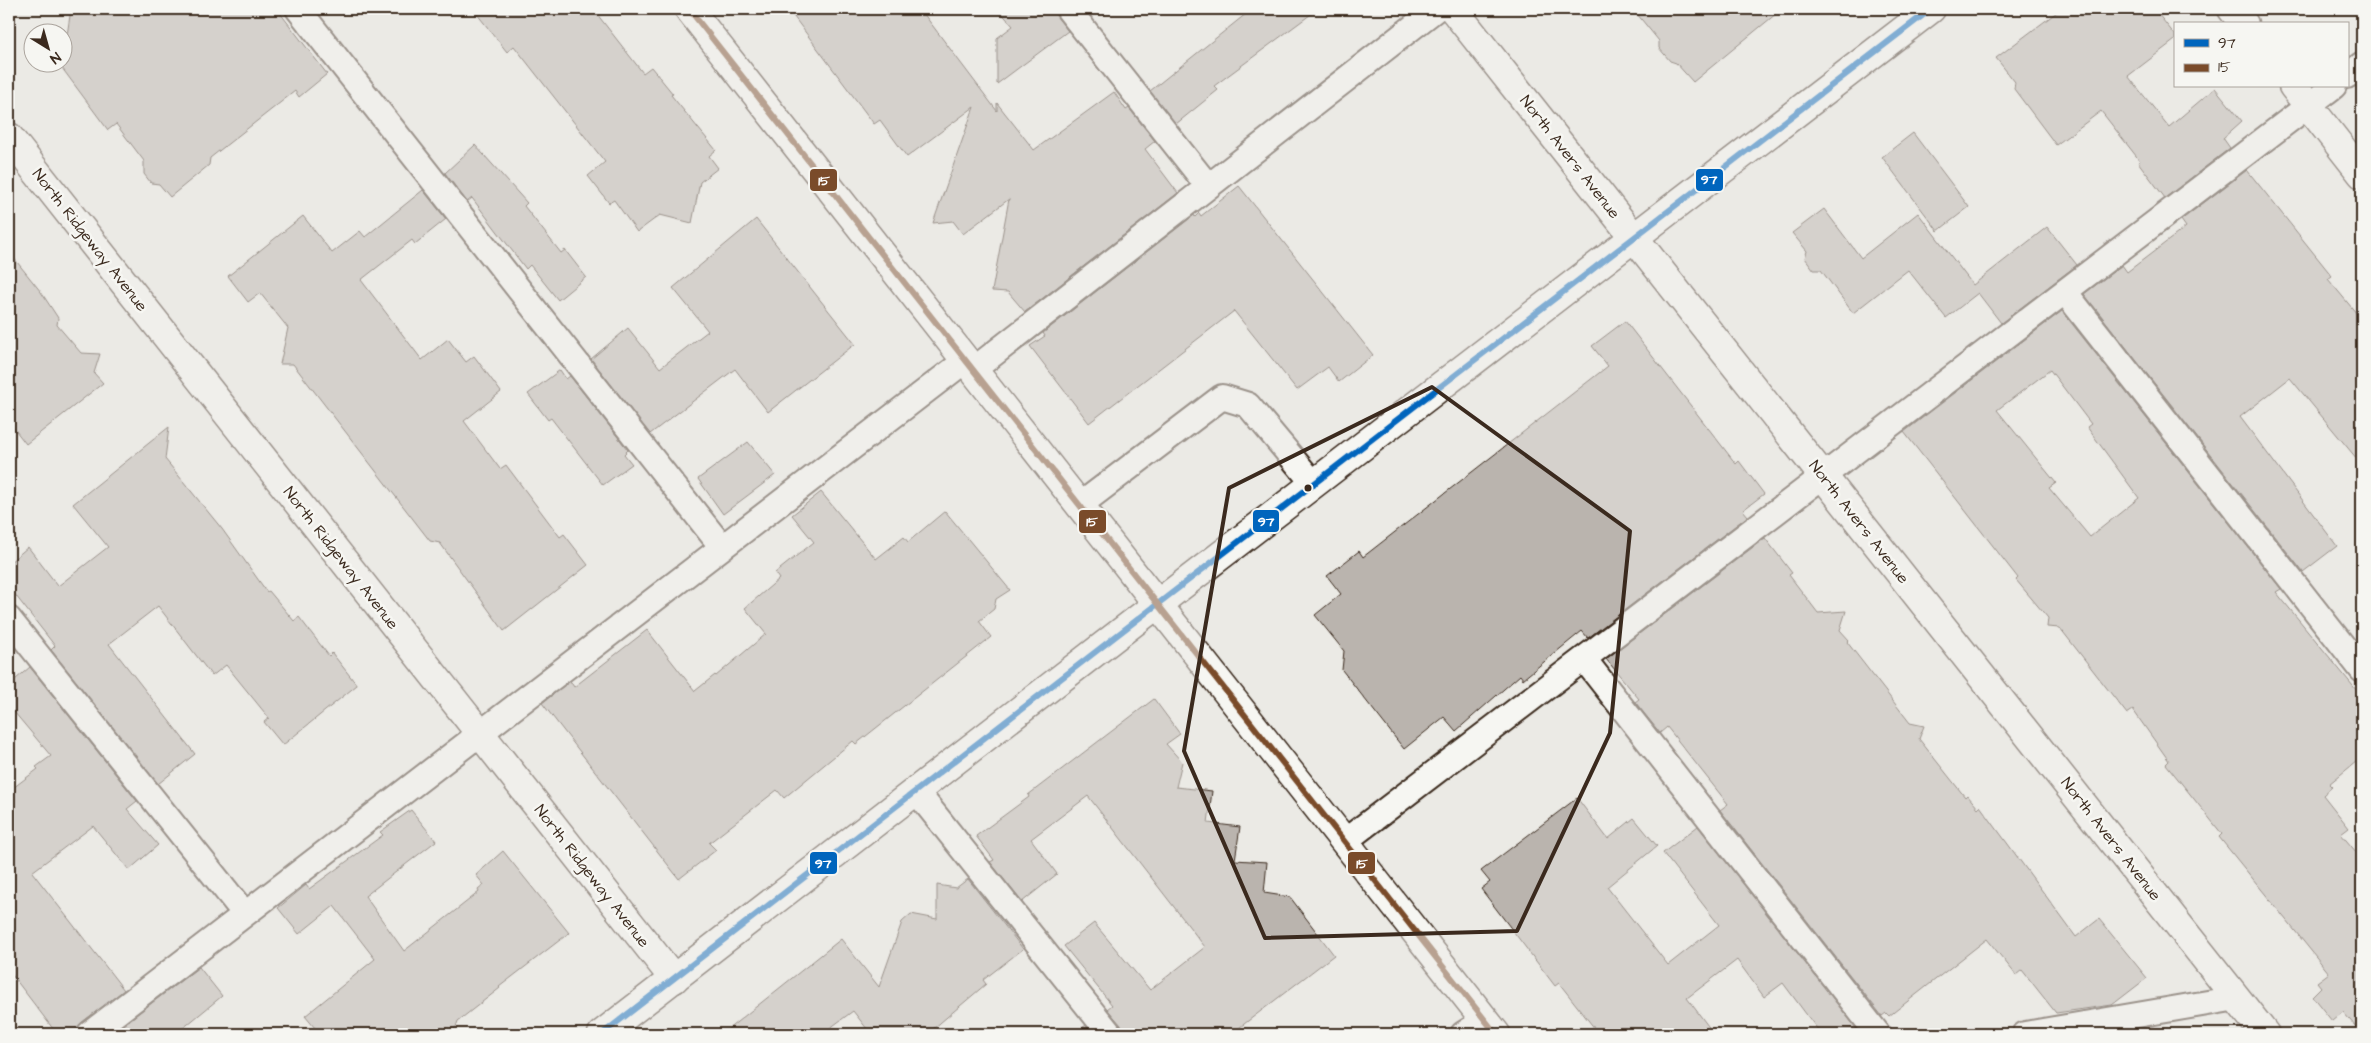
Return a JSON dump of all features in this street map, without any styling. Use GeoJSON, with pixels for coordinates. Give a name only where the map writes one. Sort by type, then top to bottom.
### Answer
{"type":"FeatureCollection","features":[{"type":"Feature","properties":{"kind":"street"},"geometry":{"type":"LineString","coordinates":[[689,9],[1345,841],[1481,1029]]}},
{"type":"Feature","properties":{"kind":"street","name":"North Avers Avenue"},"geometry":{"type":"LineString","coordinates":[[1454,9],[2265,1034]]}},
{"type":"Feature","properties":{"kind":"street"},"geometry":{"type":"LineString","coordinates":[[602,1034],[1931,9]]}},
{"type":"Feature","properties":{"kind":"street"},"geometry":{"type":"LineString","coordinates":[[2232,9],[2242,22]]}},
{"type":"Feature","properties":{"kind":"street"},"geometry":{"type":"LineString","coordinates":[[2301,96],[2362,174]]}},
{"type":"Feature","properties":{"kind":"street","name":"North Ridgeway Avenue"},"geometry":{"type":"LineString","coordinates":[[9,137],[674,979]]}},
{"type":"Feature","properties":{"kind":"lane"},"geometry":{"type":"LineString","coordinates":[[298,9],[722,547]]}},
{"type":"Feature","properties":{"kind":"lane"},"geometry":{"type":"LineString","coordinates":[[1068,9],[1208,186]]}},
{"type":"Feature","properties":{"kind":"lane"},"geometry":{"type":"LineString","coordinates":[[89,1034],[722,547],[1208,186],[1436,9]]}},
{"type":"Feature","properties":{"kind":"lane"},"geometry":{"type":"LineString","coordinates":[[2348,75],[2362,64]]}},
{"type":"Feature","properties":{"kind":"lane"},"geometry":{"type":"LineString","coordinates":[[1345,841],[2065,292],[2301,96],[2327,88]]}},
{"type":"Feature","properties":{"kind":"lane"},"geometry":{"type":"LineString","coordinates":[[2065,292],[2362,670]]}},
{"type":"Feature","properties":{"kind":"lane"},"geometry":{"type":"LineString","coordinates":[[1080,505],[1222,397],[1248,405],[1314,484]]}},
{"type":"Feature","properties":{"kind":"lane"},"geometry":{"type":"LineString","coordinates":[[9,619],[245,914]]}},
{"type":"Feature","properties":{"kind":"lane"},"geometry":{"type":"LineString","coordinates":[[1584,659],[1878,1034]]}},
{"type":"Feature","properties":{"kind":"lane"},"geometry":{"type":"LineString","coordinates":[[916,791],[1110,1034]]}},
{"type":"Feature","properties":{"kind":"lane"},"geometry":{"type":"LineString","coordinates":[[2025,1034],[2237,998]]}},
{"type":"Feature","properties":{"kind":"highlighted area"},"geometry":{"type":"Polygon","coordinates":[[[1432,387],[1630,531],[1610,733],[1517,931],[1265,938],[1184,751],[1229,488],[1432,387]]]}},
{"type":"Feature","properties":{"kind":"building"},"geometry":{"type":"Polygon","coordinates":[[[71,9],[277,9],[327,74],[299,97],[295,91],[210,158],[209,165],[170,197],[159,184],[151,183],[144,174],[144,161],[116,124],[108,130],[65,72],[72,72],[72,22],[69,22],[71,9]]]}},
{"type":"Feature","properties":{"kind":"building"},"geometry":{"type":"Polygon","coordinates":[[[473,9],[593,9],[643,73],[651,67],[673,94],[671,95],[716,150],[709,156],[718,168],[700,182],[692,223],[660,215],[637,232],[614,200],[609,203],[588,176],[605,162],[514,46],[507,52],[473,9]]]}},
{"type":"Feature","properties":{"kind":"building"},"geometry":{"type":"Polygon","coordinates":[[[788,9],[920,9],[997,111],[997,103],[1034,150],[1114,92],[1126,110],[1129,108],[1155,141],[1145,149],[1178,193],[1025,312],[1008,292],[992,291],[1009,199],[963,234],[953,221],[933,223],[974,107],[907,157],[880,120],[874,124],[788,9]]]}},
{"type":"Feature","properties":{"kind":"building"},"geometry":{"type":"Polygon","coordinates":[[[998,9],[1055,9],[1057,17],[1068,31],[997,84],[997,38],[1013,26],[998,9]]]}},
{"type":"Feature","properties":{"kind":"building"},"geometry":{"type":"Polygon","coordinates":[[[1252,9],[1318,9],[1214,86],[1218,90],[1176,124],[1150,91],[1252,9]]]}},
{"type":"Feature","properties":{"kind":"building"},"geometry":{"type":"Polygon","coordinates":[[[1633,9],[1782,9],[1693,82],[1659,48],[1659,41],[1633,9]]]}},
{"type":"Feature","properties":{"kind":"building"},"geometry":{"type":"Polygon","coordinates":[[[2061,9],[2154,9],[2174,34],[2174,41],[2128,76],[2169,127],[2215,88],[2242,121],[2223,138],[2230,148],[2165,198],[2138,162],[2140,161],[2101,111],[2056,145],[2014,89],[2015,82],[1996,58],[2061,9]]]}},
{"type":"Feature","properties":{"kind":"building"},"geometry":{"type":"Polygon","coordinates":[[[1913,133],[1969,207],[1938,231],[1882,157],[1913,133]]]}},
{"type":"Feature","properties":{"kind":"building"},"geometry":{"type":"Polygon","coordinates":[[[475,145],[527,203],[524,206],[561,253],[565,250],[586,277],[558,300],[530,265],[526,269],[472,198],[467,202],[445,173],[475,145]]]}},
{"type":"Feature","properties":{"kind":"building"},"geometry":{"type":"Polygon","coordinates":[[[2247,170],[2332,276],[2328,279],[2362,320],[2362,465],[2290,378],[2240,417],[2337,546],[2303,572],[2084,294],[2122,265],[2127,272],[2186,227],[2181,220],[2247,170]]]}},
{"type":"Feature","properties":{"kind":"building"},"geometry":{"type":"Polygon","coordinates":[[[1239,186],[1373,355],[1339,382],[1328,367],[1297,390],[1234,311],[1089,423],[1030,346],[1045,336],[1043,333],[1194,215],[1195,217],[1199,213],[1201,216],[1239,186]]]}},
{"type":"Feature","properties":{"kind":"building"},"geometry":{"type":"Polygon","coordinates":[[[423,190],[446,219],[415,244],[412,240],[361,280],[422,360],[448,339],[466,362],[474,356],[501,392],[464,421],[500,469],[506,465],[560,537],[564,534],[588,565],[504,631],[440,543],[430,541],[293,364],[280,364],[288,328],[260,293],[248,302],[228,276],[303,216],[332,253],[360,231],[365,237],[423,190]]]}},
{"type":"Feature","properties":{"kind":"building"},"geometry":{"type":"Polygon","coordinates":[[[1824,209],[1861,258],[1918,213],[1973,285],[2047,227],[2077,265],[2001,323],[1978,293],[1946,318],[1908,270],[1853,313],[1821,270],[1814,270],[1805,258],[1807,251],[1792,233],[1824,209]]]}},
{"type":"Feature","properties":{"kind":"building"},"geometry":{"type":"Polygon","coordinates":[[[756,219],[855,344],[768,412],[735,369],[650,434],[591,359],[628,328],[660,368],[708,331],[673,288],[756,219]]]}},
{"type":"Feature","properties":{"kind":"building"},"geometry":{"type":"Polygon","coordinates":[[[9,252],[41,292],[58,318],[57,325],[81,353],[100,354],[94,373],[103,383],[26,444],[9,422],[9,252]]]}},
{"type":"Feature","properties":{"kind":"building"},"geometry":{"type":"Polygon","coordinates":[[[2062,311],[2281,589],[2276,592],[2362,697],[2362,757],[2329,784],[2332,787],[2323,795],[2349,828],[2341,834],[2362,859],[2362,1034],[2343,1012],[2332,1021],[2312,996],[2321,987],[2317,982],[2329,973],[2219,837],[2222,834],[2166,764],[2169,761],[2133,710],[2127,714],[2060,628],[2047,627],[2048,618],[2016,580],[2018,578],[1904,432],[2062,311]],[[2050,370],[1997,410],[2056,483],[2049,488],[2090,537],[2139,498],[2087,427],[2091,424],[2050,370]]]}},
{"type":"Feature","properties":{"kind":"building"},"geometry":{"type":"Polygon","coordinates":[[[1625,321],[1736,464],[1739,461],[1764,494],[1743,510],[1748,516],[1588,638],[1582,631],[1523,679],[1520,675],[1456,731],[1444,717],[1404,749],[1342,670],[1344,651],[1315,615],[1341,594],[1327,576],[1359,551],[1363,557],[1608,366],[1592,346],[1625,321]]]}},
{"type":"Feature","properties":{"kind":"building"},"geometry":{"type":"Polygon","coordinates":[[[560,370],[566,379],[570,376],[628,450],[624,454],[632,464],[603,485],[551,418],[548,420],[528,394],[560,370]]]}},
{"type":"Feature","properties":{"kind":"building"},"geometry":{"type":"Polygon","coordinates":[[[169,427],[165,459],[222,529],[267,592],[269,591],[294,621],[299,617],[329,656],[332,653],[357,685],[283,745],[264,722],[269,718],[226,665],[212,676],[158,606],[109,644],[195,754],[158,784],[51,650],[55,646],[9,587],[9,563],[28,547],[58,586],[108,547],[73,504],[169,427]]]}},
{"type":"Feature","properties":{"kind":"building"},"geometry":{"type":"Polygon","coordinates":[[[748,442],[775,475],[723,514],[698,479],[748,442]]]}},
{"type":"Feature","properties":{"kind":"building"},"geometry":{"type":"Polygon","coordinates":[[[821,492],[876,559],[904,537],[908,542],[945,511],[1010,590],[996,599],[994,609],[979,621],[991,637],[856,744],[853,741],[784,798],[777,790],[709,843],[716,850],[679,879],[542,703],[570,681],[574,687],[647,630],[695,691],[716,676],[766,634],[745,608],[779,579],[775,573],[814,542],[792,515],[821,492]]]}},
{"type":"Feature","properties":{"kind":"building"},"geometry":{"type":"Polygon","coordinates":[[[1765,538],[1792,573],[1789,575],[1818,613],[1846,611],[1840,630],[1849,640],[1847,642],[1910,723],[1924,726],[1919,739],[1965,797],[1967,795],[1978,808],[1980,806],[2076,937],[2099,919],[2147,978],[2112,1005],[2056,1013],[2022,970],[2016,975],[1987,939],[1889,1016],[1886,1013],[1882,1016],[1720,810],[1728,804],[1667,727],[1660,733],[1635,702],[1639,699],[1606,659],[1765,538]]]}},
{"type":"Feature","properties":{"kind":"building"},"geometry":{"type":"Polygon","coordinates":[[[30,667],[137,801],[127,809],[158,845],[129,870],[93,826],[32,872],[124,990],[81,1023],[76,1034],[57,1034],[9,971],[9,791],[38,769],[36,767],[51,756],[9,706],[9,685],[30,667]]]}},
{"type":"Feature","properties":{"kind":"building"},"geometry":{"type":"Polygon","coordinates":[[[1154,699],[1180,734],[1166,744],[1182,762],[1176,787],[1212,791],[1208,823],[1240,827],[1235,860],[1267,862],[1264,893],[1290,897],[1334,955],[1231,1034],[1123,1034],[1121,1025],[1107,1009],[1112,1005],[1064,946],[1094,923],[1150,990],[1205,947],[1088,796],[1031,839],[1057,874],[1022,902],[990,862],[994,860],[976,836],[1154,699]]]}},
{"type":"Feature","properties":{"kind":"building"},"geometry":{"type":"Polygon","coordinates":[[[1577,798],[1608,839],[1634,818],[1657,846],[1607,887],[1668,965],[1719,925],[1663,853],[1698,826],[1860,1033],[1821,1034],[1783,983],[1764,997],[1737,960],[1687,998],[1714,1034],[1599,1034],[1559,983],[1555,986],[1481,889],[1490,882],[1481,871],[1577,798]]]}},
{"type":"Feature","properties":{"kind":"building"},"geometry":{"type":"Polygon","coordinates":[[[411,810],[436,841],[365,896],[404,951],[479,892],[478,890],[484,885],[476,875],[503,851],[569,933],[458,1021],[456,1027],[448,1034],[320,1034],[305,1016],[375,959],[334,906],[299,934],[278,908],[306,885],[309,889],[383,835],[380,832],[411,810]]]}},
{"type":"Feature","properties":{"kind":"building"},"geometry":{"type":"Polygon","coordinates":[[[968,879],[1023,949],[983,980],[986,984],[927,1034],[871,1034],[853,1011],[822,1034],[722,1034],[841,939],[879,987],[902,922],[911,914],[937,919],[937,885],[956,888],[968,879]]]}},
{"type":"Feature","properties":{"kind":"building"},"geometry":{"type":"Polygon","coordinates":[[[199,967],[222,996],[176,1034],[111,1034],[199,967]]]}},
{"type":"Feature","properties":{"kind":"building"},"geometry":{"type":"Polygon","coordinates":[[[1086,1025],[1093,1034],[1074,1034],[1086,1025]]]}},
{"type":"Feature","properties":{"kind":"transit line","name":"15"},"geometry":{"type":"LineString","coordinates":[[689,9],[1496,1034]]}},
{"type":"Feature","properties":{"kind":"transit line","name":"97"},"geometry":{"type":"LineString","coordinates":[[602,1034],[1931,9]]}}]}
